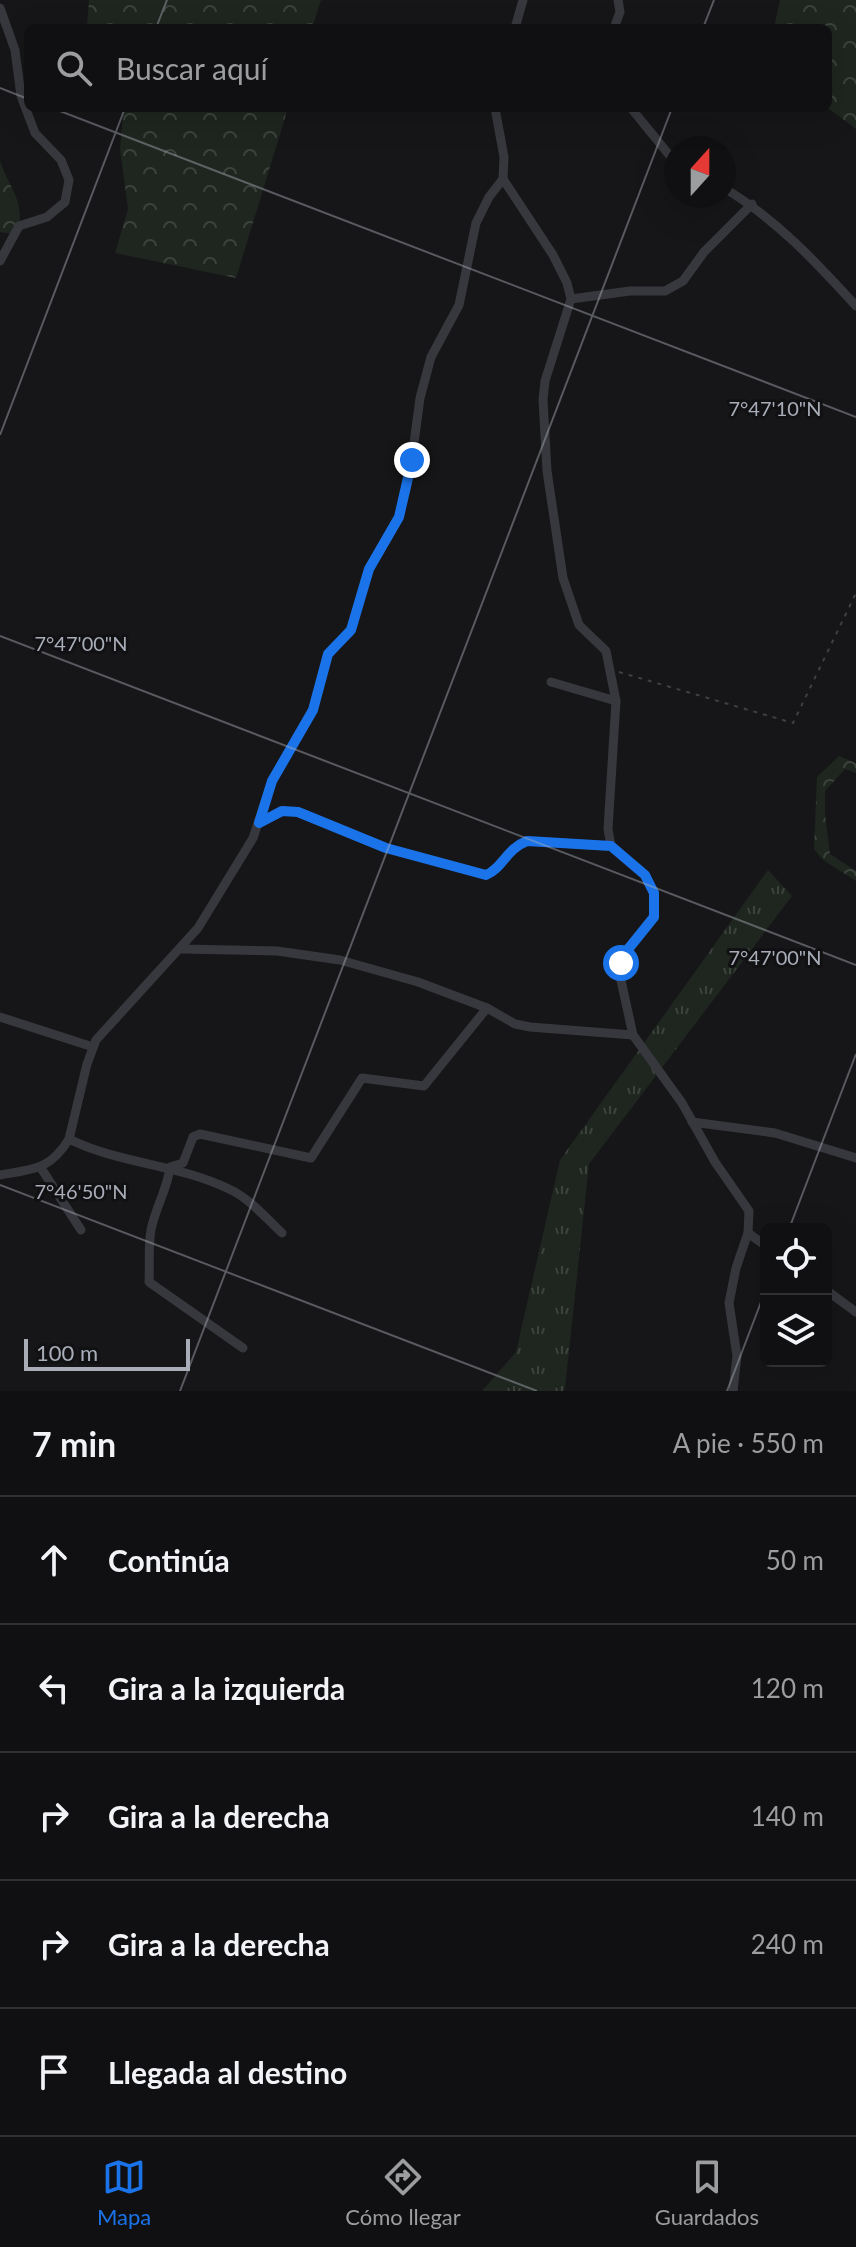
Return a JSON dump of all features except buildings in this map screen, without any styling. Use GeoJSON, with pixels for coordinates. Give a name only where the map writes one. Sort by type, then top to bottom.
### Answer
{"type":"FeatureCollection","features":[{"type":"Feature","properties":{"kind":"street"},"geometry":{"type":"LineString","coordinates":[[516,24],[523,0]]}},
{"type":"Feature","properties":{"kind":"street"},"geometry":{"type":"LineString","coordinates":[[616,24],[620,12],[618,0]]}},
{"type":"Feature","properties":{"kind":"street"},"geometry":{"type":"LineString","coordinates":[[0,8],[15,50],[24,104]]}},
{"type":"Feature","properties":{"kind":"street"},"geometry":{"type":"LineString","coordinates":[[0,261],[19,226],[47,217],[65,202],[69,180],[61,160],[35,133],[27,112]]}},
{"type":"Feature","properties":{"kind":"street"},"geometry":{"type":"LineString","coordinates":[[0,1175],[41,1168],[57,1156],[69,1139],[93,1047],[101,1033],[198,928],[259,823],[272,781],[313,710],[328,654],[351,630],[369,569],[399,517],[410,473],[420,398],[431,357],[459,305],[476,223],[489,197],[503,179],[504,157],[496,112]]}},
{"type":"Feature","properties":{"kind":"street"},"geometry":{"type":"LineString","coordinates":[[634,112],[664,149]]}},
{"type":"Feature","properties":{"kind":"street"},"geometry":{"type":"LineString","coordinates":[[503,179],[553,255],[571,299],[545,381],[543,400],[547,471],[563,578],[579,625],[606,651],[611,669],[616,701],[609,818],[611,846]]}},
{"type":"Feature","properties":{"kind":"street"},"geometry":{"type":"LineString","coordinates":[[736,195],[752,204],[805,250],[856,306]]}},
{"type":"Feature","properties":{"kind":"street"},"geometry":{"type":"LineString","coordinates":[[571,299],[630,291],[665,291],[683,281],[704,252],[752,204]]}},
{"type":"Feature","properties":{"kind":"street"},"geometry":{"type":"LineString","coordinates":[[551,682],[616,701]]}},
{"type":"Feature","properties":{"kind":"street"},"geometry":{"type":"LineString","coordinates":[[259,823],[282,811],[298,812],[386,848],[486,875],[494,872],[507,852],[527,841],[611,846],[645,875],[654,893],[654,917],[625,953],[620,976],[633,1035],[682,1103],[715,1162],[749,1211],[748,1233],[736,1268],[729,1303],[737,1356],[733,1391]]}},
{"type":"Feature","properties":{"kind":"street"},"geometry":{"type":"LineString","coordinates":[[181,949],[277,951],[340,960],[418,982],[487,1008],[515,1024],[633,1035]]}},
{"type":"Feature","properties":{"kind":"street"},"geometry":{"type":"LineString","coordinates":[[170,1167],[183,1163],[193,1137],[200,1134],[311,1158],[362,1078],[424,1086],[487,1008]]}},
{"type":"Feature","properties":{"kind":"street"},"geometry":{"type":"LineString","coordinates":[[0,1017],[93,1047]]}},
{"type":"Feature","properties":{"kind":"street"},"geometry":{"type":"LineString","coordinates":[[692,1122],[775,1133],[856,1158]]}},
{"type":"Feature","properties":{"kind":"street"},"geometry":{"type":"LineString","coordinates":[[69,1139],[90,1149],[170,1167],[232,1190],[282,1233]]}},
{"type":"Feature","properties":{"kind":"street"},"geometry":{"type":"LineString","coordinates":[[170,1167],[150,1233],[149,1282],[243,1348]]}},
{"type":"Feature","properties":{"kind":"street"},"geometry":{"type":"LineString","coordinates":[[41,1168],[81,1230]]}},
{"type":"Feature","properties":{"kind":"street"},"geometry":{"type":"LineString","coordinates":[[748,1233],[760,1242]]}},
{"type":"Feature","properties":{"kind":"street"},"geometry":{"type":"LineString","coordinates":[[832,1294],[856,1312]]}},
{"type":"Feature","properties":{"kind":"path"},"geometry":{"type":"LineString","coordinates":[[611,669],[793,723],[856,593]]}},
{"type":"Feature","properties":{"kind":"green space"},"geometry":{"type":"Polygon","coordinates":[[[89,0],[321,0],[313,24],[87,24],[89,0]]]}},
{"type":"Feature","properties":{"kind":"green space"},"geometry":{"type":"Polygon","coordinates":[[[780,0],[856,0],[856,129],[832,111],[832,24],[775,24],[780,0]]]}},
{"type":"Feature","properties":{"kind":"green space"},"geometry":{"type":"Polygon","coordinates":[[[287,112],[236,278],[115,253],[128,209],[120,149],[123,114],[287,112]]]}},
{"type":"Feature","properties":{"kind":"green space"},"geometry":{"type":"Polygon","coordinates":[[[0,161],[16,196],[20,212],[19,235],[0,232],[0,161]]]}},
{"type":"Feature","properties":{"kind":"green space"},"geometry":{"type":"Polygon","coordinates":[[[839,756],[856,763],[856,773],[845,769],[825,791],[830,854],[856,871],[856,881],[823,860],[814,849],[817,777],[839,756]]]}},
{"type":"Feature","properties":{"kind":"green space"},"geometry":{"type":"Polygon","coordinates":[[[768,870],[792,896],[589,1164],[565,1388],[563,1391],[482,1391],[516,1352],[560,1160],[768,870]]]}},
{"type":"Feature","properties":{"kind":"route"},"geometry":{"type":"LineString","coordinates":[[412,460],[399,517],[369,569],[351,630],[328,654],[313,710],[272,781],[259,823],[290,810],[386,848],[486,875],[494,872],[507,852],[527,841],[611,846],[645,875],[654,893],[654,917],[625,953],[621,963]]}}]}
